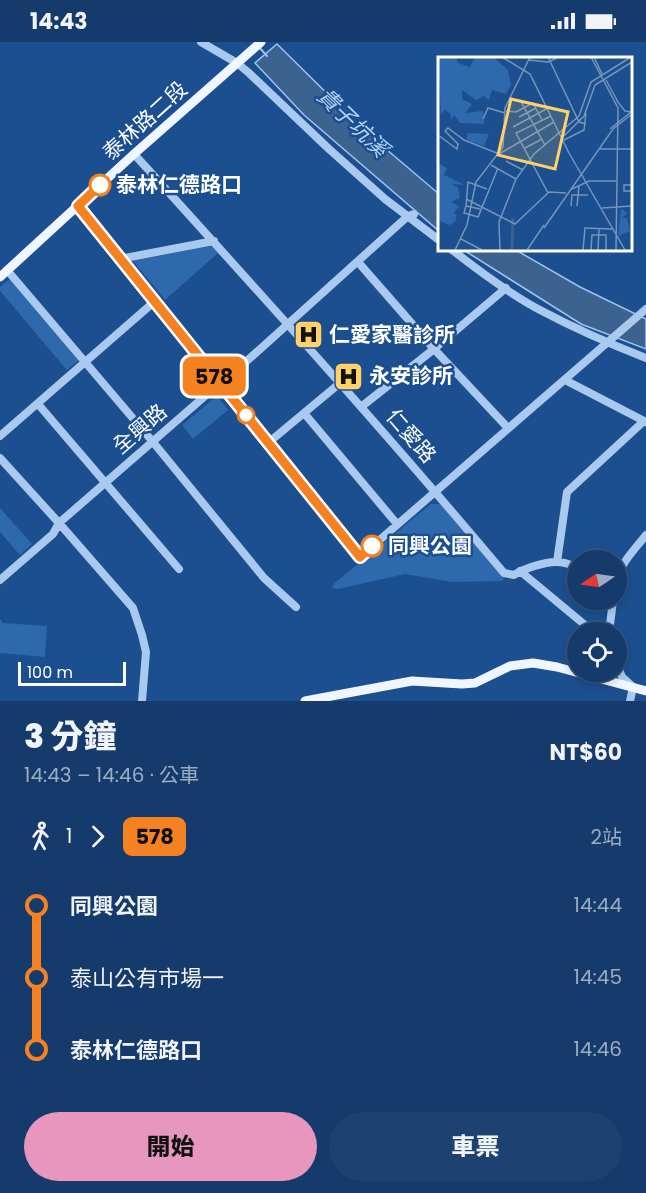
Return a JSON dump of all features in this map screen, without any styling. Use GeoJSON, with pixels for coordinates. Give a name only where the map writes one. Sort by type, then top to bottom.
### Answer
{"type":"FeatureCollection","features":[{"type":"Feature","properties":{"kind":"main road","name":"泰林路二段"},"geometry":{"type":"LineString","coordinates":[[4,273],[261,42]]}},
{"type":"Feature","properties":{"kind":"main road"},"geometry":{"type":"LineString","coordinates":[[305,701],[412,681],[475,683],[502,669],[526,663],[550,665],[646,691]]}},
{"type":"Feature","properties":{"kind":"street"},"geometry":{"type":"LineString","coordinates":[[201,42],[240,61],[329,149],[385,199],[411,215],[438,239]]}},
{"type":"Feature","properties":{"kind":"street","name":"仁愛路"},"geometry":{"type":"LineString","coordinates":[[134,154],[362,407],[504,573],[514,575],[520,571],[581,622]]}},
{"type":"Feature","properties":{"kind":"street"},"geometry":{"type":"LineString","coordinates":[[78,206],[360,557],[644,311]]}},
{"type":"Feature","properties":{"kind":"street","name":"全興路"},"geometry":{"type":"LineString","coordinates":[[0,580],[53,534],[59,524],[411,215]]}},
{"type":"Feature","properties":{"kind":"street"},"geometry":{"type":"LineString","coordinates":[[120,259],[214,241]]}},
{"type":"Feature","properties":{"kind":"street"},"geometry":{"type":"LineString","coordinates":[[452,250],[486,276],[538,309],[646,358]]}},
{"type":"Feature","properties":{"kind":"street"},"geometry":{"type":"LineString","coordinates":[[358,262],[434,349],[508,428]]}},
{"type":"Feature","properties":{"kind":"street"},"geometry":{"type":"LineString","coordinates":[[4,273],[86,362],[264,578],[296,607]]}},
{"type":"Feature","properties":{"kind":"street"},"geometry":{"type":"LineString","coordinates":[[362,407],[506,288]]}},
{"type":"Feature","properties":{"kind":"street"},"geometry":{"type":"LineString","coordinates":[[2,435],[154,302]]}},
{"type":"Feature","properties":{"kind":"street"},"geometry":{"type":"LineString","coordinates":[[557,562],[567,492],[645,422],[565,380]]}},
{"type":"Feature","properties":{"kind":"street"},"geometry":{"type":"LineString","coordinates":[[268,443],[340,383]]}},
{"type":"Feature","properties":{"kind":"street"},"geometry":{"type":"LineString","coordinates":[[38,404],[179,569]]}},
{"type":"Feature","properties":{"kind":"street"},"geometry":{"type":"LineString","coordinates":[[304,413],[397,524]]}},
{"type":"Feature","properties":{"kind":"street"},"geometry":{"type":"LineString","coordinates":[[0,458],[133,608],[146,652],[142,701]]}},
{"type":"Feature","properties":{"kind":"street"},"geometry":{"type":"LineString","coordinates":[[627,560],[646,535]]}},
{"type":"Feature","properties":{"kind":"street"},"geometry":{"type":"LineString","coordinates":[[520,571],[557,562],[567,564]]}},
{"type":"Feature","properties":{"kind":"street"},"geometry":{"type":"LineString","coordinates":[[627,682],[633,687],[630,701]]}},
{"type":"Feature","properties":{"kind":"shaded area"},"geometry":{"type":"Polygon","coordinates":[[[211,246],[218,253],[165,300],[133,261],[211,246]]]}},
{"type":"Feature","properties":{"kind":"shaded area"},"geometry":{"type":"Polygon","coordinates":[[[10,279],[79,360],[67,370],[0,291],[0,287],[10,279]]]}},
{"type":"Feature","properties":{"kind":"shaded area"},"geometry":{"type":"Polygon","coordinates":[[[217,396],[228,410],[193,439],[182,425],[217,396]]]}},
{"type":"Feature","properties":{"kind":"shaded area","name":"同興公園"},"geometry":{"type":"Polygon","coordinates":[[[431,504],[440,504],[504,576],[503,581],[452,582],[405,574],[338,589],[333,588],[336,582],[431,504]]]}},
{"type":"Feature","properties":{"kind":"shaded area"},"geometry":{"type":"Polygon","coordinates":[[[0,508],[32,544],[20,555],[0,532],[0,508]]]}},
{"type":"Feature","properties":{"kind":"shaded area"},"geometry":{"type":"Polygon","coordinates":[[[0,619],[3,623],[47,626],[45,657],[0,653],[0,619]]]}},
{"type":"Feature","properties":{"kind":"water"},"geometry":{"type":"Polygon","coordinates":[[[277,44],[366,132],[438,193],[438,230],[304,115],[255,63],[277,44]]]}},
{"type":"Feature","properties":{"kind":"water"},"geometry":{"type":"Polygon","coordinates":[[[464,250],[516,250],[580,287],[646,319],[646,349],[581,324],[464,250]]]}},
{"type":"Feature","properties":{"kind":"waterway","name":"貴子坑溪"},"geometry":{"type":"LineString","coordinates":[[259,47],[267,56]]}},
{"type":"Feature","properties":{"kind":"bus line","name":"578"},"geometry":{"type":"LineString","coordinates":[[100,185],[78,206],[360,557],[372,546]]}},
{"type":"Feature","properties":{"kind":"place","name":"泰林仁德路口"},"geometry":{"type":"Point","coordinates":[100,185]}},
{"type":"Feature","properties":{"kind":"place","name":"仁愛家醫診所"},"geometry":{"type":"Point","coordinates":[308,335]}},
{"type":"Feature","properties":{"kind":"place","name":"永安診所"},"geometry":{"type":"Point","coordinates":[348,376]}},
{"type":"Feature","properties":{"kind":"place","name":"同興公園"},"geometry":{"type":"Point","coordinates":[372,546]}}]}
